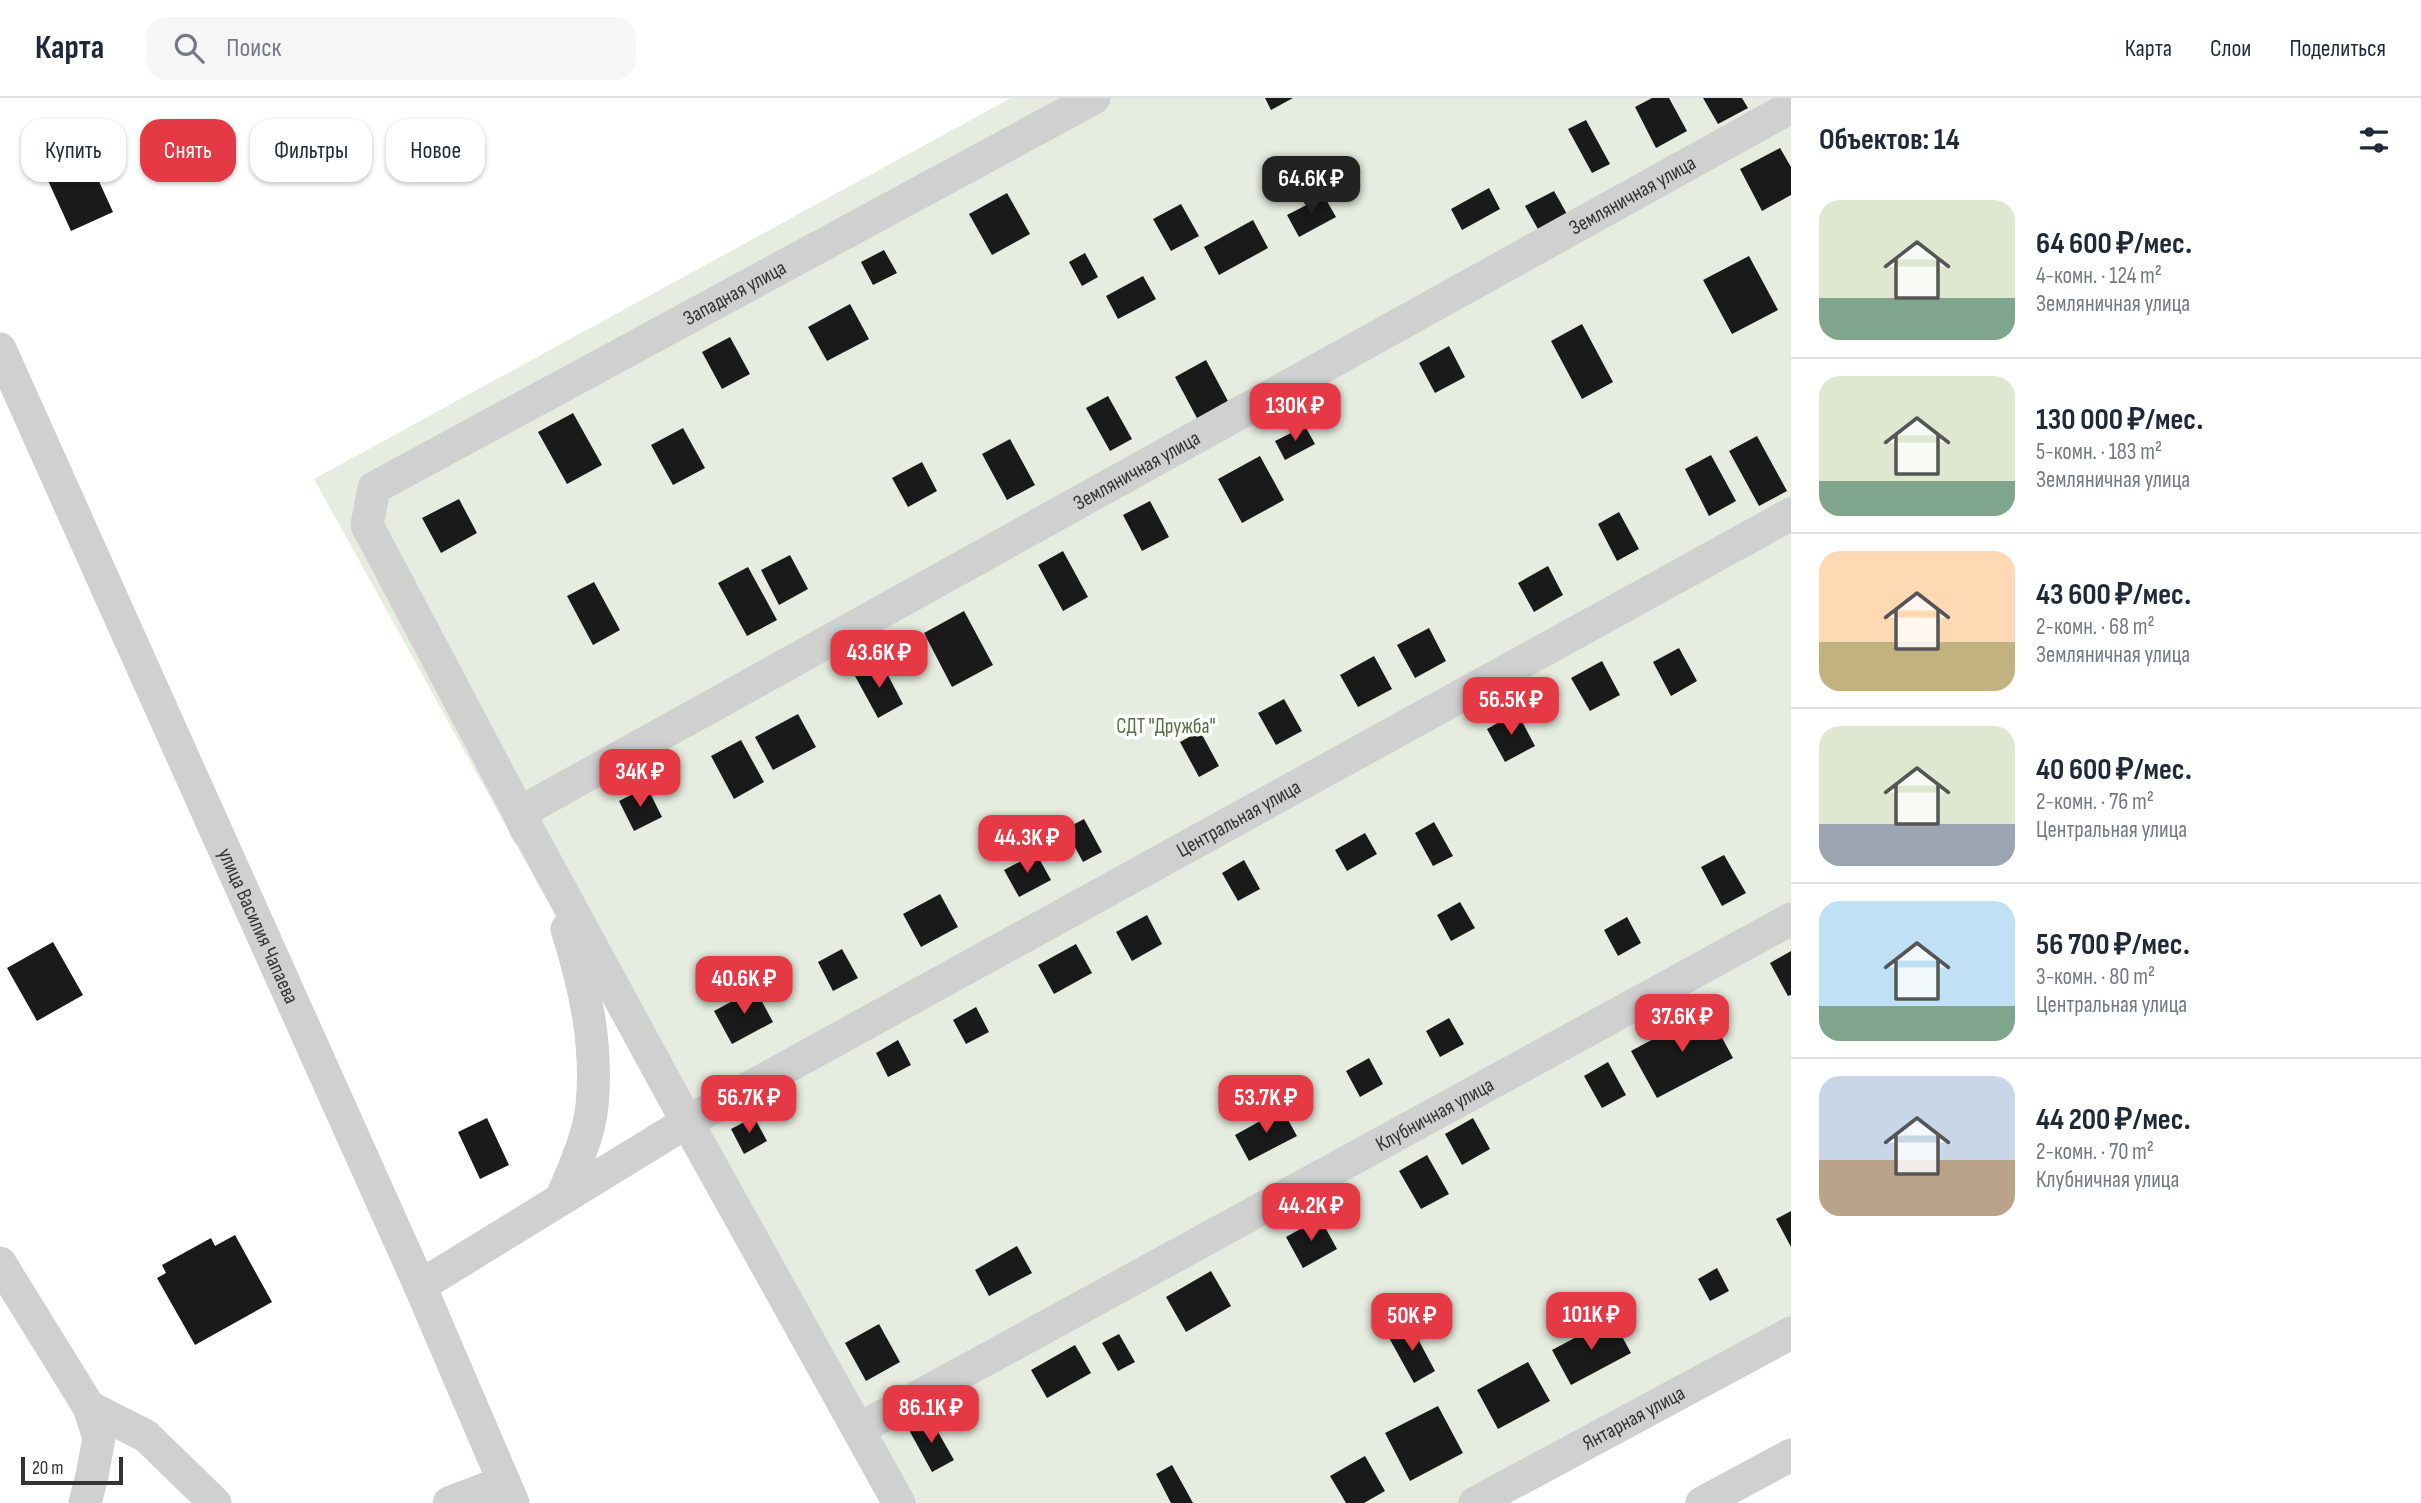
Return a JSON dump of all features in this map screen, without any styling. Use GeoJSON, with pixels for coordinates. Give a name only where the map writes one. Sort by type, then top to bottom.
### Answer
{"type":"FeatureCollection","features":[{"type":"Feature","properties":{"kind":"street","name":"Западная улица"},"geometry":{"type":"LineString","coordinates":[[519,813],[367,524],[374,488],[1094,98]]}},
{"type":"Feature","properties":{"kind":"street","name":"Земляничная улица"},"geometry":{"type":"LineString","coordinates":[[519,813],[1791,107]]}},
{"type":"Feature","properties":{"kind":"street","name":"улица Василия Чапаева"},"geometry":{"type":"LineString","coordinates":[[0,349],[421,1286],[508,1493]]}},
{"type":"Feature","properties":{"kind":"street","name":"Центральная улица"},"geometry":{"type":"LineString","coordinates":[[421,1286],[687,1122],[1791,514]]}},
{"type":"Feature","properties":{"kind":"street"},"geometry":{"type":"LineString","coordinates":[[519,813],[899,1503]]}},
{"type":"Feature","properties":{"kind":"street"},"geometry":{"type":"LineString","coordinates":[[519,813],[562,912],[577,961],[593,1035],[592,1108],[576,1165],[561,1199]]}},
{"type":"Feature","properties":{"kind":"street","name":"Клубничная улица"},"geometry":{"type":"LineString","coordinates":[[859,1429],[1791,919]]}},
{"type":"Feature","properties":{"kind":"street"},"geometry":{"type":"LineString","coordinates":[[0,1263],[89,1407],[99,1438],[85,1503]]}},
{"type":"Feature","properties":{"kind":"street","name":"Янтарная улица"},"geometry":{"type":"LineString","coordinates":[[1475,1503],[1791,1333]]}},
{"type":"Feature","properties":{"kind":"street"},"geometry":{"type":"LineString","coordinates":[[89,1407],[146,1436],[215,1503]]}},
{"type":"Feature","properties":{"kind":"street"},"geometry":{"type":"LineString","coordinates":[[1702,1503],[1791,1455]]}},
{"type":"Feature","properties":{"kind":"street"},"geometry":{"type":"LineString","coordinates":[[449,1503],[508,1493]]}},
{"type":"Feature","properties":{"kind":"green space","name":"СДТ \"Дружба\""},"geometry":{"type":"Polygon","coordinates":[[[1011,98],[1791,98],[1791,1347],[1499,1503],[880,1503],[314,479],[1011,98]]]}},
{"type":"Feature","properties":{"kind":"building"},"geometry":{"type":"Polygon","coordinates":[[[1265,98],[1293,98],[1271,110],[1265,98]]]}},
{"type":"Feature","properties":{"kind":"building"},"geometry":{"type":"Polygon","coordinates":[[[1652,98],[1669,98],[1687,131],[1656,148],[1635,107],[1652,98]]]}},
{"type":"Feature","properties":{"kind":"building"},"geometry":{"type":"Polygon","coordinates":[[[1703,98],[1742,98],[1748,108],[1718,124],[1703,98]]]}},
{"type":"Feature","properties":{"kind":"building"},"geometry":{"type":"Polygon","coordinates":[[[1586,120],[1610,164],[1592,173],[1568,129],[1586,120]]]}},
{"type":"Feature","properties":{"kind":"building"},"geometry":{"type":"Polygon","coordinates":[[[1780,148],[1791,167],[1791,195],[1762,211],[1740,169],[1780,148]]]}},
{"type":"Feature","properties":{"kind":"building"},"geometry":{"type":"Polygon","coordinates":[[[49,182],[99,182],[113,212],[71,231],[49,182]]]}},
{"type":"Feature","properties":{"kind":"building"},"geometry":{"type":"Polygon","coordinates":[[[1489,188],[1500,209],[1462,230],[1451,209],[1489,188]]]}},
{"type":"Feature","properties":{"kind":"building"},"geometry":{"type":"Polygon","coordinates":[[[1554,191],[1568,216],[1539,231],[1525,206],[1554,191]]]}},
{"type":"Feature","properties":{"kind":"building"},"geometry":{"type":"Polygon","coordinates":[[[1007,193],[1030,234],[992,255],[969,214],[1007,193]]]}},
{"type":"Feature","properties":{"kind":"building"},"geometry":{"type":"Polygon","coordinates":[[[1324,196],[1336,217],[1299,237],[1287,215],[1324,196]]]}},
{"type":"Feature","properties":{"kind":"building"},"geometry":{"type":"Polygon","coordinates":[[[1181,204],[1199,236],[1171,251],[1153,219],[1181,204]]]}},
{"type":"Feature","properties":{"kind":"building"},"geometry":{"type":"Polygon","coordinates":[[[1253,220],[1268,248],[1219,275],[1204,247],[1253,220]]]}},
{"type":"Feature","properties":{"kind":"building"},"geometry":{"type":"Polygon","coordinates":[[[884,250],[897,273],[873,285],[861,262],[884,250]]]}},
{"type":"Feature","properties":{"kind":"building"},"geometry":{"type":"Polygon","coordinates":[[[1085,253],[1098,277],[1082,286],[1069,262],[1085,253]]]}},
{"type":"Feature","properties":{"kind":"building"},"geometry":{"type":"Polygon","coordinates":[[[1749,256],[1778,310],[1732,334],[1703,280],[1749,256]]]}},
{"type":"Feature","properties":{"kind":"building"},"geometry":{"type":"Polygon","coordinates":[[[1143,276],[1156,299],[1118,319],[1106,296],[1143,276]]]}},
{"type":"Feature","properties":{"kind":"building"},"geometry":{"type":"Polygon","coordinates":[[[850,304],[869,339],[827,361],[808,327],[850,304]]]}},
{"type":"Feature","properties":{"kind":"building"},"geometry":{"type":"Polygon","coordinates":[[[1582,324],[1613,382],[1582,399],[1551,341],[1582,324]]]}},
{"type":"Feature","properties":{"kind":"building"},"geometry":{"type":"Polygon","coordinates":[[[730,337],[750,374],[722,389],[702,352],[730,337]]]}},
{"type":"Feature","properties":{"kind":"building"},"geometry":{"type":"Polygon","coordinates":[[[1449,346],[1465,377],[1435,393],[1419,363],[1449,346]]]}},
{"type":"Feature","properties":{"kind":"building"},"geometry":{"type":"Polygon","coordinates":[[[1206,360],[1229,403],[1198,420],[1175,377],[1206,360]]]}},
{"type":"Feature","properties":{"kind":"building"},"geometry":{"type":"Polygon","coordinates":[[[1108,396],[1132,439],[1110,451],[1086,408],[1108,396]]]}},
{"type":"Feature","properties":{"kind":"building"},"geometry":{"type":"Polygon","coordinates":[[[573,413],[602,465],[567,484],[538,432],[573,413]]]}},
{"type":"Feature","properties":{"kind":"building"},"geometry":{"type":"Polygon","coordinates":[[[1305,426],[1315,444],[1285,460],[1275,441],[1305,426]]]}},
{"type":"Feature","properties":{"kind":"building"},"geometry":{"type":"Polygon","coordinates":[[[683,428],[705,468],[673,485],[651,445],[683,428]]]}},
{"type":"Feature","properties":{"kind":"building"},"geometry":{"type":"Polygon","coordinates":[[[1757,436],[1787,491],[1759,506],[1729,451],[1757,436]]]}},
{"type":"Feature","properties":{"kind":"building"},"geometry":{"type":"Polygon","coordinates":[[[1010,439],[1035,485],[1007,500],[982,454],[1010,439]]]}},
{"type":"Feature","properties":{"kind":"building"},"geometry":{"type":"Polygon","coordinates":[[[1711,455],[1736,501],[1709,516],[1685,469],[1711,455]]]}},
{"type":"Feature","properties":{"kind":"building"},"geometry":{"type":"Polygon","coordinates":[[[1260,456],[1284,500],[1242,523],[1218,479],[1260,456]]]}},
{"type":"Feature","properties":{"kind":"building"},"geometry":{"type":"Polygon","coordinates":[[[922,462],[937,491],[908,507],[892,478],[922,462]]]}},
{"type":"Feature","properties":{"kind":"building"},"geometry":{"type":"Polygon","coordinates":[[[459,499],[477,533],[441,553],[422,518],[459,499]]]}},
{"type":"Feature","properties":{"kind":"building"},"geometry":{"type":"Polygon","coordinates":[[[1150,501],[1169,537],[1142,551],[1123,515],[1150,501]]]}},
{"type":"Feature","properties":{"kind":"building"},"geometry":{"type":"Polygon","coordinates":[[[1619,512],[1639,549],[1617,561],[1598,524],[1619,512]]]}},
{"type":"Feature","properties":{"kind":"building"},"geometry":{"type":"Polygon","coordinates":[[[1063,551],[1088,597],[1063,611],[1038,565],[1063,551]]]}},
{"type":"Feature","properties":{"kind":"building"},"geometry":{"type":"Polygon","coordinates":[[[790,555],[808,589],[779,605],[761,570],[790,555]]]}},
{"type":"Feature","properties":{"kind":"building"},"geometry":{"type":"Polygon","coordinates":[[[1548,566],[1563,595],[1534,612],[1518,583],[1548,566]]]}},
{"type":"Feature","properties":{"kind":"building"},"geometry":{"type":"Polygon","coordinates":[[[748,567],[777,620],[747,636],[718,583],[748,567]]]}},
{"type":"Feature","properties":{"kind":"building"},"geometry":{"type":"Polygon","coordinates":[[[594,582],[620,630],[593,645],[567,596],[594,582]]]}},
{"type":"Feature","properties":{"kind":"building"},"geometry":{"type":"Polygon","coordinates":[[[964,611],[993,665],[952,687],[924,633],[964,611]]]}},
{"type":"Feature","properties":{"kind":"building"},"geometry":{"type":"Polygon","coordinates":[[[1429,628],[1446,661],[1415,678],[1397,645],[1429,628]]]}},
{"type":"Feature","properties":{"kind":"building"},"geometry":{"type":"Polygon","coordinates":[[[1679,648],[1697,681],[1671,696],[1653,662],[1679,648]]]}},
{"type":"Feature","properties":{"kind":"building"},"geometry":{"type":"Polygon","coordinates":[[[1374,656],[1392,689],[1358,707],[1340,675],[1374,656]]]}},
{"type":"Feature","properties":{"kind":"building"},"geometry":{"type":"Polygon","coordinates":[[[1602,661],[1620,695],[1590,711],[1571,678],[1602,661]]]}},
{"type":"Feature","properties":{"kind":"building"},"geometry":{"type":"Polygon","coordinates":[[[881,662],[903,704],[878,718],[855,676],[881,662]]]}},
{"type":"Feature","properties":{"kind":"building"},"geometry":{"type":"Polygon","coordinates":[[[1284,699],[1302,731],[1276,745],[1258,713],[1284,699]]]}},
{"type":"Feature","properties":{"kind":"building"},"geometry":{"type":"Polygon","coordinates":[[[1517,712],[1535,746],[1505,762],[1487,729],[1517,712]]]}},
{"type":"Feature","properties":{"kind":"building"},"geometry":{"type":"Polygon","coordinates":[[[798,714],[816,747],[773,770],[755,737],[798,714]]]}},
{"type":"Feature","properties":{"kind":"building"},"geometry":{"type":"Polygon","coordinates":[[[1200,731],[1219,766],[1199,777],[1180,742],[1200,731]]]}},
{"type":"Feature","properties":{"kind":"building"},"geometry":{"type":"Polygon","coordinates":[[[741,740],[764,782],[734,799],[711,756],[741,740]]]}},
{"type":"Feature","properties":{"kind":"building"},"geometry":{"type":"Polygon","coordinates":[[[647,787],[662,817],[634,831],[619,801],[647,787]]]}},
{"type":"Feature","properties":{"kind":"building"},"geometry":{"type":"Polygon","coordinates":[[[1084,819],[1102,852],[1083,862],[1065,829],[1084,819]]]}},
{"type":"Feature","properties":{"kind":"building"},"geometry":{"type":"Polygon","coordinates":[[[1434,822],[1453,856],[1433,866],[1415,833],[1434,822]]]}},
{"type":"Feature","properties":{"kind":"building"},"geometry":{"type":"Polygon","coordinates":[[[1365,833],[1377,854],[1347,871],[1335,850],[1365,833]]]}},
{"type":"Feature","properties":{"kind":"building"},"geometry":{"type":"Polygon","coordinates":[[[1036,853],[1051,880],[1019,897],[1004,870],[1036,853]]]}},
{"type":"Feature","properties":{"kind":"building"},"geometry":{"type":"Polygon","coordinates":[[[1724,855],[1746,893],[1722,906],[1701,867],[1724,855]]]}},
{"type":"Feature","properties":{"kind":"building"},"geometry":{"type":"Polygon","coordinates":[[[1244,860],[1260,889],[1238,901],[1222,873],[1244,860]]]}},
{"type":"Feature","properties":{"kind":"building"},"geometry":{"type":"Polygon","coordinates":[[[940,894],[958,927],[921,947],[903,914],[940,894]]]}},
{"type":"Feature","properties":{"kind":"building"},"geometry":{"type":"Polygon","coordinates":[[[1460,902],[1475,928],[1451,941],[1437,915],[1460,902]]]}},
{"type":"Feature","properties":{"kind":"building"},"geometry":{"type":"Polygon","coordinates":[[[1147,915],[1162,944],[1132,961],[1116,932],[1147,915]]]}},
{"type":"Feature","properties":{"kind":"building"},"geometry":{"type":"Polygon","coordinates":[[[1627,917],[1641,943],[1618,956],[1604,930],[1627,917]]]}},
{"type":"Feature","properties":{"kind":"building"},"geometry":{"type":"Polygon","coordinates":[[[53,942],[83,995],[37,1021],[7,968],[53,942]]]}},
{"type":"Feature","properties":{"kind":"building"},"geometry":{"type":"Polygon","coordinates":[[[1076,944],[1092,973],[1054,994],[1038,965],[1076,944]]]}},
{"type":"Feature","properties":{"kind":"building"},"geometry":{"type":"Polygon","coordinates":[[[842,949],[858,978],[833,991],[818,962],[842,949]]]}},
{"type":"Feature","properties":{"kind":"building"},"geometry":{"type":"Polygon","coordinates":[[[1791,951],[1791,995],[1788,996],[1770,963],[1791,951]]]}},
{"type":"Feature","properties":{"kind":"building"},"geometry":{"type":"Polygon","coordinates":[[[755,989],[773,1022],[732,1044],[714,1011],[755,989]]]}},
{"type":"Feature","properties":{"kind":"building"},"geometry":{"type":"Polygon","coordinates":[[[976,1007],[989,1032],[966,1044],[953,1020],[976,1007]]]}},
{"type":"Feature","properties":{"kind":"building"},"geometry":{"type":"Polygon","coordinates":[[[1707,1010],[1733,1058],[1657,1098],[1631,1051],[1707,1010]]]}},
{"type":"Feature","properties":{"kind":"building"},"geometry":{"type":"Polygon","coordinates":[[[1449,1018],[1464,1044],[1440,1057],[1426,1031],[1449,1018]]]}},
{"type":"Feature","properties":{"kind":"building"},"geometry":{"type":"Polygon","coordinates":[[[898,1040],[911,1065],[888,1077],[876,1053],[898,1040]]]}},
{"type":"Feature","properties":{"kind":"building"},"geometry":{"type":"Polygon","coordinates":[[[1369,1058],[1383,1084],[1360,1097],[1346,1071],[1369,1058]]]}},
{"type":"Feature","properties":{"kind":"building"},"geometry":{"type":"Polygon","coordinates":[[[1608,1062],[1626,1095],[1602,1108],[1584,1076],[1608,1062]]]}},
{"type":"Feature","properties":{"kind":"building"},"geometry":{"type":"Polygon","coordinates":[[[1282,1109],[1297,1136],[1249,1161],[1235,1135],[1282,1109]]]}},
{"type":"Feature","properties":{"kind":"building"},"geometry":{"type":"Polygon","coordinates":[[[754,1117],[767,1141],[744,1154],[731,1129],[754,1117]]]}},
{"type":"Feature","properties":{"kind":"building"},"geometry":{"type":"Polygon","coordinates":[[[487,1118],[509,1165],[480,1179],[458,1132],[487,1118]]]}},
{"type":"Feature","properties":{"kind":"building"},"geometry":{"type":"Polygon","coordinates":[[[1473,1118],[1490,1149],[1462,1165],[1445,1134],[1473,1118]]]}},
{"type":"Feature","properties":{"kind":"building"},"geometry":{"type":"Polygon","coordinates":[[[1427,1155],[1449,1194],[1421,1209],[1399,1171],[1427,1155]]]}},
{"type":"Feature","properties":{"kind":"building"},"geometry":{"type":"Polygon","coordinates":[[[1791,1211],[1791,1247],[1776,1219],[1791,1211]]]}},
{"type":"Feature","properties":{"kind":"building"},"geometry":{"type":"Polygon","coordinates":[[[1320,1218],[1337,1249],[1303,1268],[1286,1237],[1320,1218]]]}},
{"type":"Feature","properties":{"kind":"building"},"geometry":{"type":"Polygon","coordinates":[[[235,1235],[272,1302],[195,1345],[157,1278],[166,1273],[162,1265],[211,1238],[215,1246],[235,1235]]]}},
{"type":"Feature","properties":{"kind":"building"},"geometry":{"type":"Polygon","coordinates":[[[1017,1246],[1032,1273],[989,1296],[975,1270],[1017,1246]]]}},
{"type":"Feature","properties":{"kind":"building"},"geometry":{"type":"Polygon","coordinates":[[[1717,1268],[1729,1291],[1710,1301],[1698,1279],[1717,1268]]]}},
{"type":"Feature","properties":{"kind":"building"},"geometry":{"type":"Polygon","coordinates":[[[1211,1271],[1231,1306],[1186,1332],[1166,1297],[1211,1271]]]}},
{"type":"Feature","properties":{"kind":"building"},"geometry":{"type":"Polygon","coordinates":[[[1612,1318],[1631,1353],[1571,1385],[1552,1350],[1612,1318]]]}},
{"type":"Feature","properties":{"kind":"building"},"geometry":{"type":"Polygon","coordinates":[[[879,1324],[900,1362],[866,1381],[845,1343],[879,1324]]]}},
{"type":"Feature","properties":{"kind":"building"},"geometry":{"type":"Polygon","coordinates":[[[1410,1324],[1435,1371],[1414,1383],[1388,1336],[1410,1324]]]}},
{"type":"Feature","properties":{"kind":"building"},"geometry":{"type":"Polygon","coordinates":[[[1119,1334],[1135,1362],[1118,1371],[1102,1343],[1119,1334]]]}},
{"type":"Feature","properties":{"kind":"building"},"geometry":{"type":"Polygon","coordinates":[[[1075,1345],[1091,1373],[1047,1398],[1031,1370],[1075,1345]]]}},
{"type":"Feature","properties":{"kind":"building"},"geometry":{"type":"Polygon","coordinates":[[[1528,1362],[1550,1401],[1498,1429],[1477,1390],[1528,1362]]]}},
{"type":"Feature","properties":{"kind":"building"},"geometry":{"type":"Polygon","coordinates":[[[1438,1406],[1463,1453],[1410,1481],[1385,1433],[1438,1406]]]}},
{"type":"Feature","properties":{"kind":"building"},"geometry":{"type":"Polygon","coordinates":[[[930,1418],[954,1460],[932,1472],[909,1430],[930,1418]]]}},
{"type":"Feature","properties":{"kind":"building"},"geometry":{"type":"Polygon","coordinates":[[[1365,1456],[1385,1491],[1364,1503],[1346,1503],[1330,1476],[1365,1456]]]}},
{"type":"Feature","properties":{"kind":"building"},"geometry":{"type":"Polygon","coordinates":[[[1172,1465],[1193,1503],[1171,1503],[1156,1474],[1172,1465]]]}}]}
